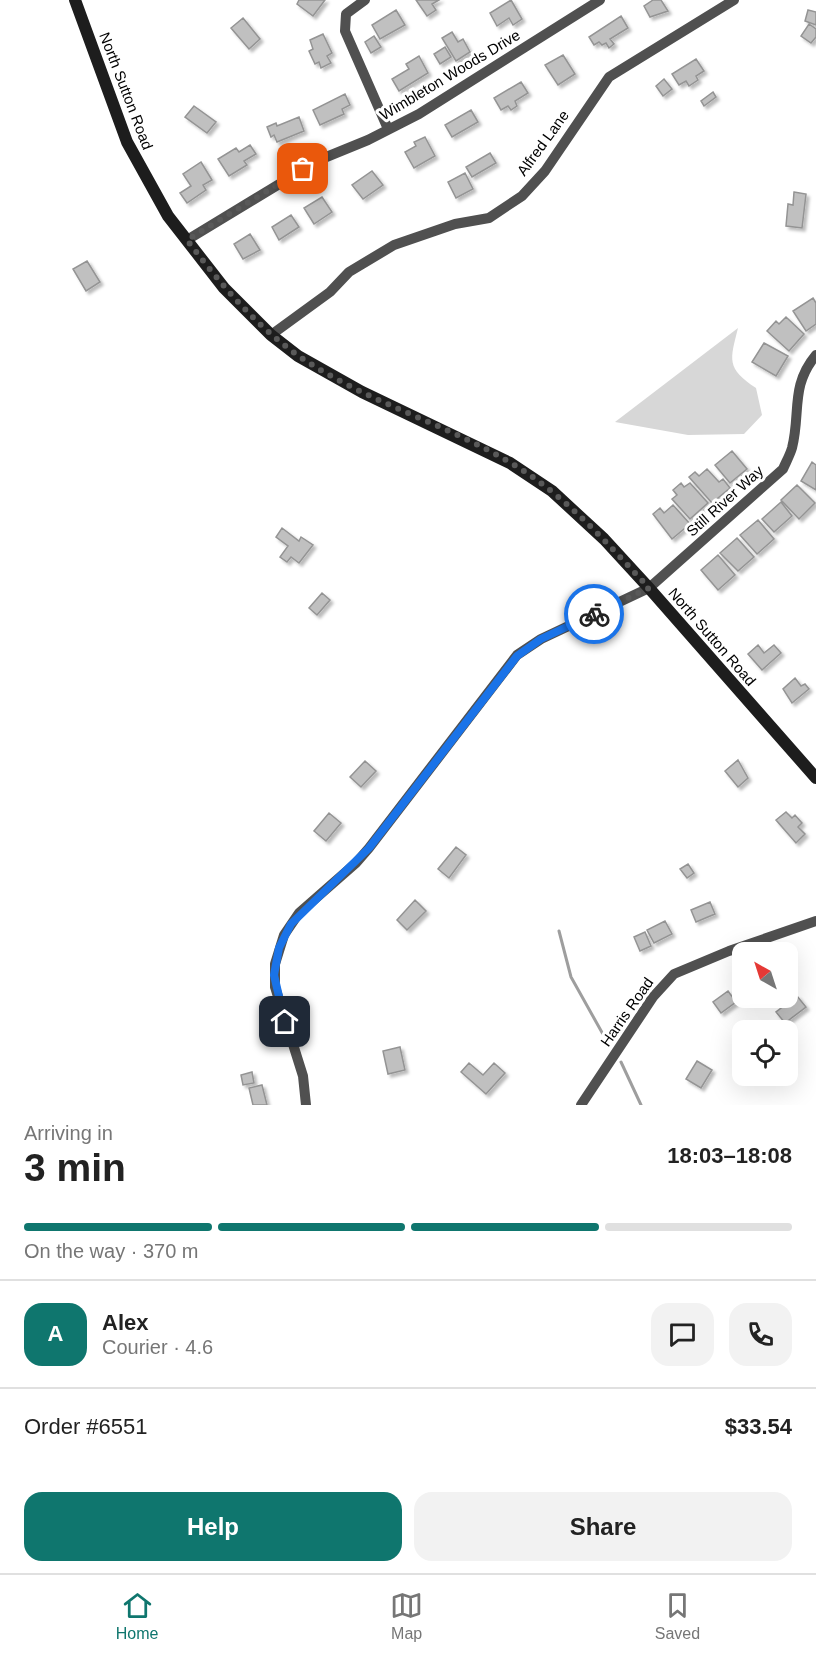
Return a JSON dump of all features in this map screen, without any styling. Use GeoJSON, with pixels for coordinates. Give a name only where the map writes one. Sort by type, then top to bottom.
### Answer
{"type":"FeatureCollection","features":[{"type":"Feature","properties":{"kind":"main road","name":"North Sutton Road"},"geometry":{"type":"LineString","coordinates":[[75,0],[127,142],[168,216],[224,288],[271,335],[298,356],[362,392],[510,462],[552,491],[603,539],[649,588],[816,778]]}},
{"type":"Feature","properties":{"kind":"street"},"geometry":{"type":"LineString","coordinates":[[365,0],[346,14],[345,31],[388,129]]}},
{"type":"Feature","properties":{"kind":"street","name":"Wimbleton Woods Drive"},"geometry":{"type":"LineString","coordinates":[[187,240],[319,160],[419,114],[600,0]]}},
{"type":"Feature","properties":{"kind":"street","name":"Alfred Lane"},"geometry":{"type":"LineString","coordinates":[[271,335],[330,292],[349,272],[394,245],[455,224],[489,218],[522,196],[545,171],[609,76],[734,0]]}},
{"type":"Feature","properties":{"kind":"street","name":"Still River Way"},"geometry":{"type":"LineString","coordinates":[[306,1105],[303,1076],[280,1004],[274,975],[279,948],[291,924],[369,848],[517,656],[541,639],[649,588],[783,469],[792,448],[798,390],[806,367],[816,355]]}},
{"type":"Feature","properties":{"kind":"street","name":"Harris Road"},"geometry":{"type":"LineString","coordinates":[[581,1105],[652,997],[674,974],[729,951],[816,921]]}},
{"type":"Feature","properties":{"kind":"shaded area"},"geometry":{"type":"Polygon","coordinates":[[[738,328],[733,348],[733,362],[739,375],[756,388],[762,415],[744,434],[688,435],[615,422],[738,328]]]}},
{"type":"Feature","properties":{"kind":"building"},"geometry":{"type":"Polygon","coordinates":[[[299,0],[325,0],[313,16],[297,4],[299,0]]]}},
{"type":"Feature","properties":{"kind":"building"},"geometry":{"type":"Polygon","coordinates":[[[416,0],[439,0],[432,4],[436,10],[427,16],[416,0]]]}},
{"type":"Feature","properties":{"kind":"building"},"geometry":{"type":"Polygon","coordinates":[[[511,0],[522,19],[513,25],[509,18],[497,26],[490,13],[511,0]]]}},
{"type":"Feature","properties":{"kind":"building"},"geometry":{"type":"Polygon","coordinates":[[[653,0],[661,0],[668,11],[650,17],[644,6],[653,0]]]}},
{"type":"Feature","properties":{"kind":"building"},"geometry":{"type":"Polygon","coordinates":[[[396,10],[405,25],[380,39],[372,25],[396,10]]]}},
{"type":"Feature","properties":{"kind":"building"},"geometry":{"type":"Polygon","coordinates":[[[808,10],[816,12],[816,25],[805,21],[808,10]]]}},
{"type":"Feature","properties":{"kind":"building"},"geometry":{"type":"Polygon","coordinates":[[[621,16],[628,28],[610,39],[614,44],[609,48],[606,43],[602,45],[599,42],[594,45],[589,37],[621,16]]]}},
{"type":"Feature","properties":{"kind":"building"},"geometry":{"type":"Polygon","coordinates":[[[243,18],[260,39],[249,49],[231,28],[243,18]]]}},
{"type":"Feature","properties":{"kind":"building"},"geometry":{"type":"Polygon","coordinates":[[[809,24],[816,29],[816,37],[811,43],[801,36],[809,24]]]}},
{"type":"Feature","properties":{"kind":"building"},"geometry":{"type":"Polygon","coordinates":[[[452,32],[458,42],[463,39],[470,52],[456,61],[442,38],[452,32]]]}},
{"type":"Feature","properties":{"kind":"building"},"geometry":{"type":"Polygon","coordinates":[[[323,34],[332,53],[327,56],[331,63],[321,68],[319,62],[315,64],[309,51],[313,49],[310,40],[323,34]]]}},
{"type":"Feature","properties":{"kind":"building"},"geometry":{"type":"Polygon","coordinates":[[[374,36],[381,47],[371,53],[365,42],[374,36]]]}},
{"type":"Feature","properties":{"kind":"building"},"geometry":{"type":"Polygon","coordinates":[[[445,47],[451,57],[440,64],[434,54],[445,47]]]}},
{"type":"Feature","properties":{"kind":"building"},"geometry":{"type":"Polygon","coordinates":[[[563,55],[575,74],[558,85],[545,65],[563,55]]]}},
{"type":"Feature","properties":{"kind":"building"},"geometry":{"type":"Polygon","coordinates":[[[419,56],[428,73],[399,91],[392,79],[409,69],[406,64],[419,56]]]}},
{"type":"Feature","properties":{"kind":"building"},"geometry":{"type":"Polygon","coordinates":[[[696,59],[704,71],[696,76],[698,80],[689,86],[686,81],[679,85],[672,74],[696,59]]]}},
{"type":"Feature","properties":{"kind":"building"},"geometry":{"type":"Polygon","coordinates":[[[664,79],[672,89],[663,96],[656,86],[664,79]]]}},
{"type":"Feature","properties":{"kind":"building"},"geometry":{"type":"Polygon","coordinates":[[[521,82],[528,93],[515,101],[517,106],[511,110],[508,106],[501,110],[494,98],[521,82]]]}},
{"type":"Feature","properties":{"kind":"building"},"geometry":{"type":"Polygon","coordinates":[[[713,92],[716,97],[704,106],[701,101],[713,92]]]}},
{"type":"Feature","properties":{"kind":"building"},"geometry":{"type":"Polygon","coordinates":[[[345,94],[350,105],[342,109],[344,114],[320,125],[313,110],[345,94]]]}},
{"type":"Feature","properties":{"kind":"building"},"geometry":{"type":"Polygon","coordinates":[[[194,106],[216,122],[207,133],[185,117],[194,106]]]}},
{"type":"Feature","properties":{"kind":"building"},"geometry":{"type":"Polygon","coordinates":[[[471,110],[478,122],[452,137],[445,125],[471,110]]]}},
{"type":"Feature","properties":{"kind":"building"},"geometry":{"type":"Polygon","coordinates":[[[299,117],[304,131],[277,142],[274,135],[271,137],[267,127],[276,123],[277,126],[299,117]]]}},
{"type":"Feature","properties":{"kind":"building"},"geometry":{"type":"Polygon","coordinates":[[[425,137],[435,156],[414,168],[405,152],[416,146],[414,142],[425,137]]]}},
{"type":"Feature","properties":{"kind":"building"},"geometry":{"type":"Polygon","coordinates":[[[250,145],[256,154],[244,161],[247,165],[229,176],[218,159],[236,148],[239,152],[250,145]]]}},
{"type":"Feature","properties":{"kind":"building"},"geometry":{"type":"Polygon","coordinates":[[[490,153],[496,163],[472,177],[466,167],[490,153]]]}},
{"type":"Feature","properties":{"kind":"building"},"geometry":{"type":"Polygon","coordinates":[[[201,162],[212,180],[203,185],[206,190],[187,203],[180,193],[191,186],[183,174],[201,162]]]}},
{"type":"Feature","properties":{"kind":"building"},"geometry":{"type":"Polygon","coordinates":[[[372,171],[383,185],[363,199],[352,185],[372,171]]]}},
{"type":"Feature","properties":{"kind":"building"},"geometry":{"type":"Polygon","coordinates":[[[465,173],[473,189],[456,198],[448,182],[465,173]]]}},
{"type":"Feature","properties":{"kind":"building"},"geometry":{"type":"Polygon","coordinates":[[[794,192],[806,194],[802,228],[786,226],[788,204],[793,205],[794,192]]]}},
{"type":"Feature","properties":{"kind":"building"},"geometry":{"type":"Polygon","coordinates":[[[322,197],[332,212],[314,224],[304,208],[322,197]]]}},
{"type":"Feature","properties":{"kind":"building"},"geometry":{"type":"Polygon","coordinates":[[[291,215],[299,227],[279,240],[272,227],[291,215]]]}},
{"type":"Feature","properties":{"kind":"building"},"geometry":{"type":"Polygon","coordinates":[[[250,234],[260,250],[243,259],[234,244],[250,234]]]}},
{"type":"Feature","properties":{"kind":"building"},"geometry":{"type":"Polygon","coordinates":[[[87,261],[100,282],[86,291],[73,269],[87,261]]]}},
{"type":"Feature","properties":{"kind":"building"},"geometry":{"type":"Polygon","coordinates":[[[813,298],[816,303],[816,324],[806,331],[793,311],[813,298]]]}},
{"type":"Feature","properties":{"kind":"building"},"geometry":{"type":"Polygon","coordinates":[[[786,317],[804,334],[789,351],[767,331],[776,321],[779,324],[786,317]]]}},
{"type":"Feature","properties":{"kind":"building"},"geometry":{"type":"Polygon","coordinates":[[[764,343],[788,356],[776,376],[752,362],[764,343]]]}},
{"type":"Feature","properties":{"kind":"building"},"geometry":{"type":"Polygon","coordinates":[[[732,451],[747,469],[730,483],[715,465],[732,451]]]}},
{"type":"Feature","properties":{"kind":"building"},"geometry":{"type":"Polygon","coordinates":[[[812,462],[816,465],[816,490],[801,481],[812,462]]]}},
{"type":"Feature","properties":{"kind":"building"},"geometry":{"type":"Polygon","coordinates":[[[707,469],[719,482],[723,479],[730,488],[712,503],[689,477],[695,472],[699,476],[707,469]]]}},
{"type":"Feature","properties":{"kind":"building"},"geometry":{"type":"Polygon","coordinates":[[[681,483],[684,487],[690,483],[708,503],[690,519],[672,499],[677,495],[673,490],[681,483]]]}},
{"type":"Feature","properties":{"kind":"building"},"geometry":{"type":"Polygon","coordinates":[[[797,485],[815,503],[799,519],[781,500],[797,485]]]}},
{"type":"Feature","properties":{"kind":"building"},"geometry":{"type":"Polygon","coordinates":[[[781,502],[792,516],[774,532],[762,519],[781,502]]]}},
{"type":"Feature","properties":{"kind":"building"},"geometry":{"type":"Polygon","coordinates":[[[673,505],[690,524],[672,539],[653,514],[660,508],[664,513],[673,505]]]}},
{"type":"Feature","properties":{"kind":"building"},"geometry":{"type":"Polygon","coordinates":[[[758,520],[774,539],[757,554],[740,535],[758,520]]]}},
{"type":"Feature","properties":{"kind":"building"},"geometry":{"type":"Polygon","coordinates":[[[282,528],[299,541],[301,537],[313,545],[299,563],[291,557],[287,562],[280,557],[288,546],[276,537],[282,528]]]}},
{"type":"Feature","properties":{"kind":"building"},"geometry":{"type":"Polygon","coordinates":[[[737,538],[754,557],[738,571],[720,553],[737,538]]]}},
{"type":"Feature","properties":{"kind":"building"},"geometry":{"type":"Polygon","coordinates":[[[718,555],[735,575],[718,590],[701,570],[718,555]]]}},
{"type":"Feature","properties":{"kind":"building"},"geometry":{"type":"Polygon","coordinates":[[[322,593],[330,600],[317,615],[309,608],[322,593]]]}},
{"type":"Feature","properties":{"kind":"building"},"geometry":{"type":"Polygon","coordinates":[[[758,645],[764,653],[774,645],[781,653],[762,670],[748,654],[758,645]]]}},
{"type":"Feature","properties":{"kind":"building"},"geometry":{"type":"Polygon","coordinates":[[[795,678],[801,686],[805,684],[809,689],[792,703],[783,689],[795,678]]]}},
{"type":"Feature","properties":{"kind":"building"},"geometry":{"type":"Polygon","coordinates":[[[738,760],[748,778],[738,787],[725,771],[738,760]]]}},
{"type":"Feature","properties":{"kind":"building"},"geometry":{"type":"Polygon","coordinates":[[[365,761],[376,771],[361,787],[350,777],[365,761]]]}},
{"type":"Feature","properties":{"kind":"building"},"geometry":{"type":"Polygon","coordinates":[[[786,812],[792,818],[795,815],[802,823],[798,827],[805,834],[796,843],[776,820],[786,812]]]}},
{"type":"Feature","properties":{"kind":"building"},"geometry":{"type":"Polygon","coordinates":[[[329,813],[341,823],[326,841],[314,831],[329,813]]]}},
{"type":"Feature","properties":{"kind":"building"},"geometry":{"type":"Polygon","coordinates":[[[456,847],[466,855],[449,878],[438,869],[456,847]]]}},
{"type":"Feature","properties":{"kind":"building"},"geometry":{"type":"Polygon","coordinates":[[[688,864],[694,873],[687,878],[680,869],[688,864]]]}},
{"type":"Feature","properties":{"kind":"building"},"geometry":{"type":"Polygon","coordinates":[[[415,900],[426,911],[407,930],[397,920],[415,900]]]}},
{"type":"Feature","properties":{"kind":"building"},"geometry":{"type":"Polygon","coordinates":[[[710,902],[715,914],[696,922],[691,910],[710,902]]]}},
{"type":"Feature","properties":{"kind":"building"},"geometry":{"type":"Polygon","coordinates":[[[665,921],[672,934],[654,943],[647,930],[665,921]]]}},
{"type":"Feature","properties":{"kind":"building"},"geometry":{"type":"Polygon","coordinates":[[[645,932],[651,946],[640,951],[634,937],[645,932]]]}},
{"type":"Feature","properties":{"kind":"building"},"geometry":{"type":"Polygon","coordinates":[[[728,991],[732,996],[732,1005],[721,1013],[713,1002],[728,991]]]}},
{"type":"Feature","properties":{"kind":"building"},"geometry":{"type":"Polygon","coordinates":[[[798,997],[806,1007],[789,1020],[783,1020],[776,1012],[781,1008],[798,1008],[798,997]]]}},
{"type":"Feature","properties":{"kind":"building"},"geometry":{"type":"Polygon","coordinates":[[[400,1047],[405,1070],[388,1074],[383,1051],[400,1047]]]}},
{"type":"Feature","properties":{"kind":"building"},"geometry":{"type":"Polygon","coordinates":[[[697,1061],[712,1070],[701,1088],[686,1079],[697,1061]]]}},
{"type":"Feature","properties":{"kind":"building"},"geometry":{"type":"Polygon","coordinates":[[[469,1063],[483,1075],[494,1063],[505,1073],[486,1094],[461,1072],[469,1063]]]}},
{"type":"Feature","properties":{"kind":"building"},"geometry":{"type":"Polygon","coordinates":[[[252,1072],[254,1083],[243,1085],[241,1075],[252,1072]]]}},
{"type":"Feature","properties":{"kind":"building"},"geometry":{"type":"Polygon","coordinates":[[[262,1085],[267,1105],[253,1105],[249,1088],[262,1085]]]}},
{"type":"Feature","properties":{"kind":"waterway"},"geometry":{"type":"LineString","coordinates":[[559,931],[571,977],[609,1045]]}},
{"type":"Feature","properties":{"kind":"waterway"},"geometry":{"type":"LineString","coordinates":[[621,1062],[641,1105]]}},
{"type":"Feature","properties":{"kind":"way so far"},"geometry":{"type":"LineString","coordinates":[[303,169],[187,240],[224,288],[271,335],[298,356],[362,392],[510,462],[552,491],[603,539],[649,588],[594,614]]}},
{"type":"Feature","properties":{"kind":"route"},"geometry":{"type":"LineString","coordinates":[[285,1022],[275,987],[275,964],[284,935],[299,913],[356,863],[369,848],[506,667],[527,647],[594,614]]}}]}
